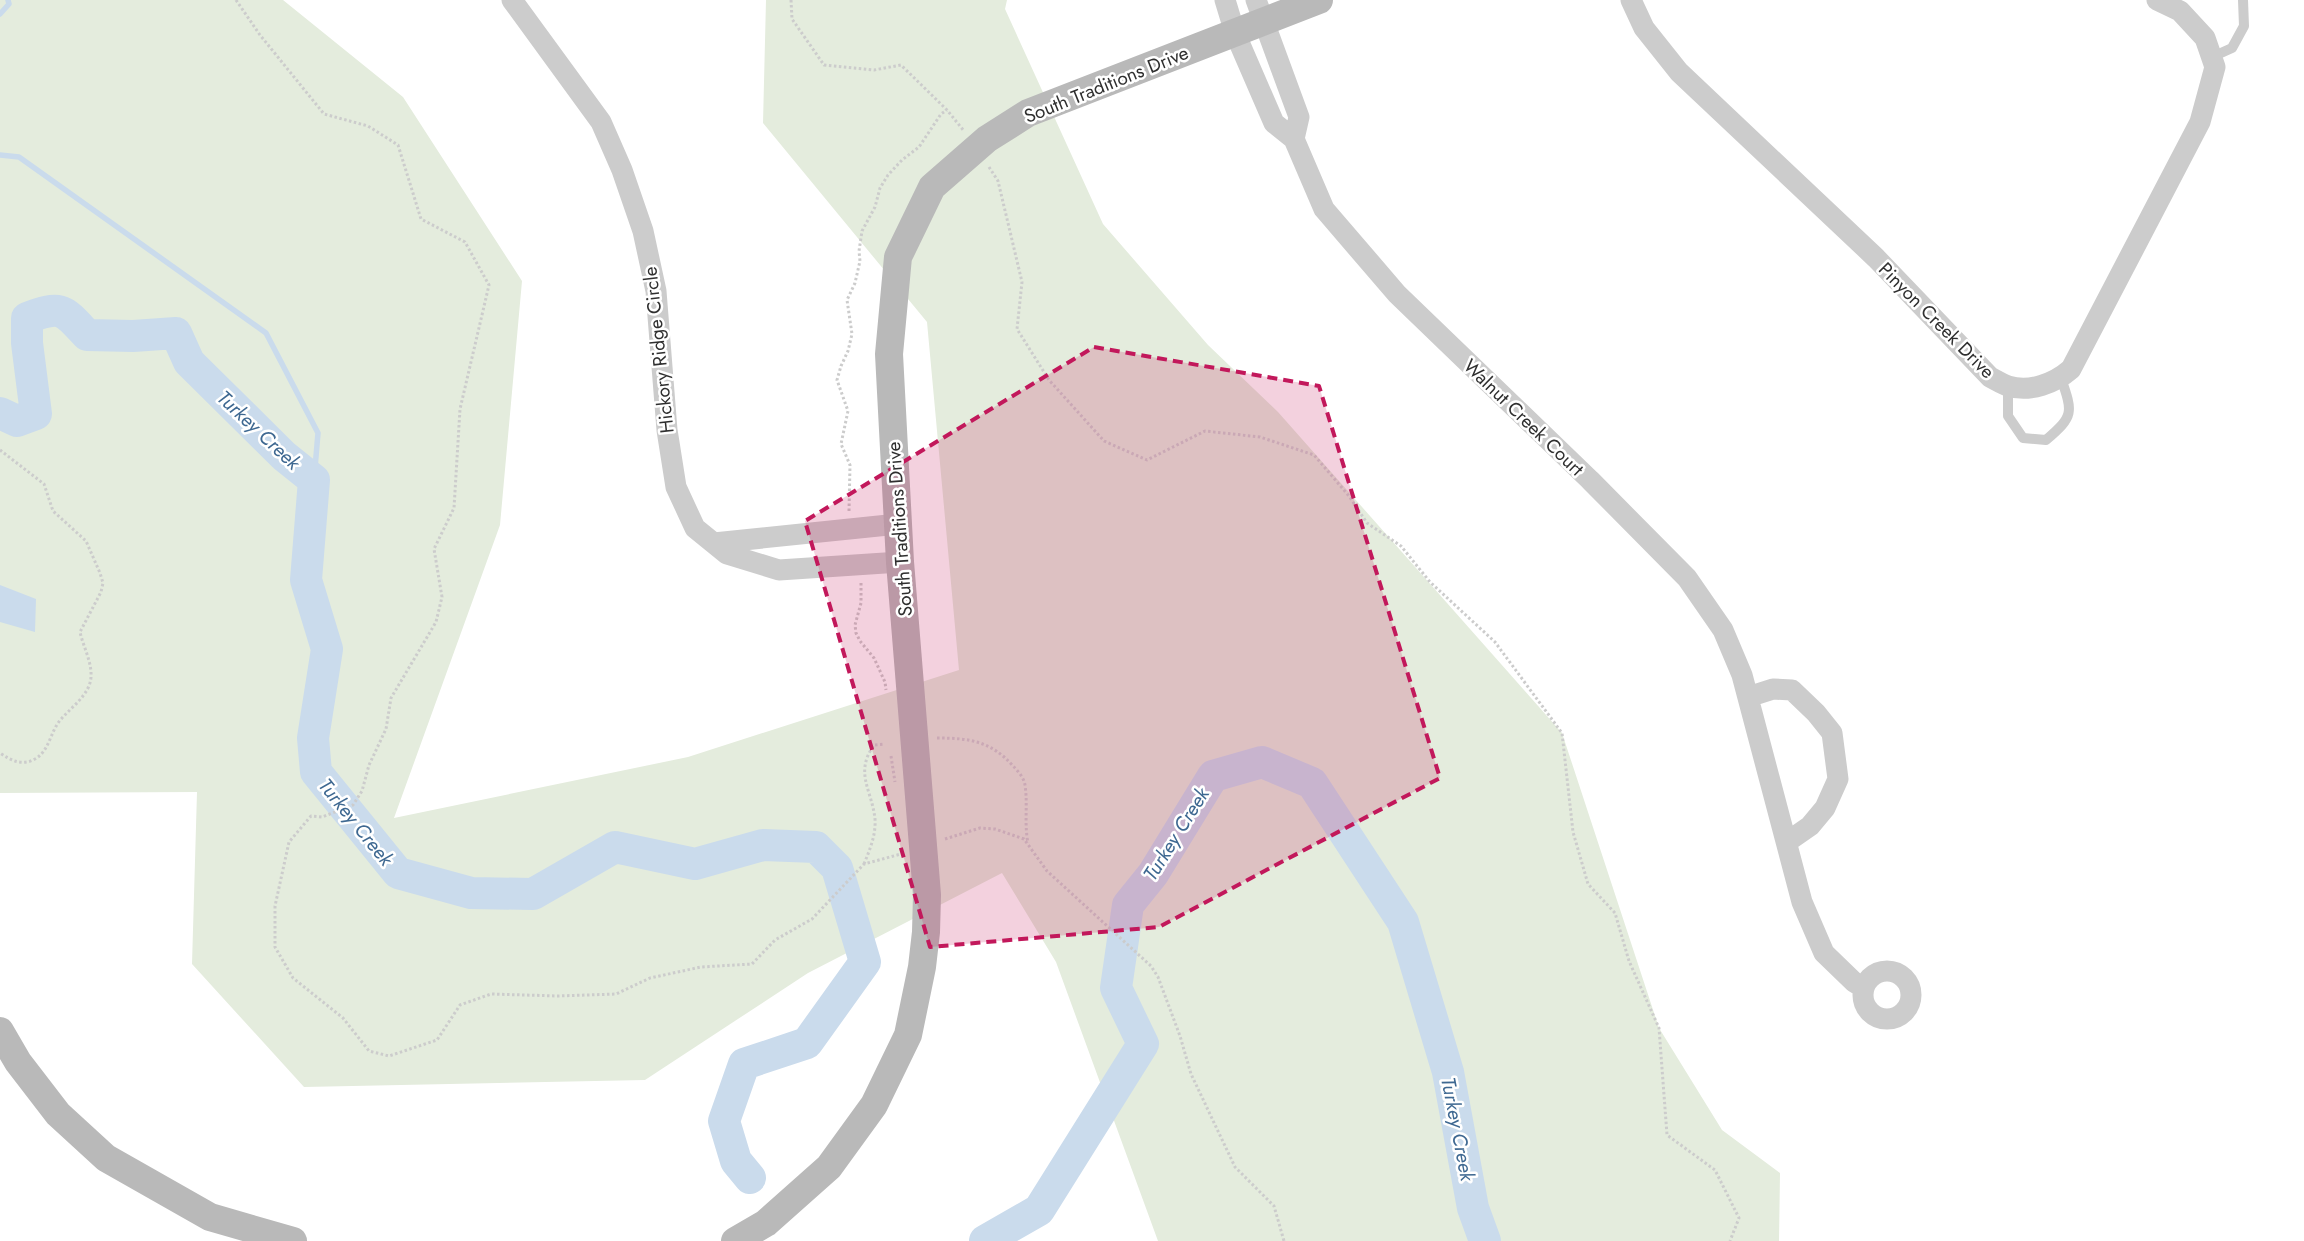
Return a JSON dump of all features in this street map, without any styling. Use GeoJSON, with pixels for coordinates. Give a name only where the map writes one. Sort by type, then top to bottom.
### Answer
{"type":"FeatureCollection","features":[{"type":"Feature","properties":{"kind":"street","name":"Hickory Ridge Circle"},"geometry":{"type":"LineString","coordinates":[[512,0],[601,122],[622,170],[642,231],[656,292],[667,430],[676,487],[694,528],[727,554],[779,570],[900,562]]}},
{"type":"Feature","properties":{"kind":"street","name":"Walnut Creek Court"},"geometry":{"type":"LineString","coordinates":[[1225,0],[1235,33],[1274,123],[1294,139],[1324,209],[1397,294],[1590,480],[1687,578],[1723,630],[1742,675],[1802,902],[1824,954],[1854,982],[1864,988]]}},
{"type":"Feature","properties":{"kind":"street","name":"South Traditions Drive"},"geometry":{"type":"LineString","coordinates":[[735,1241],[766,1223],[829,1167],[874,1105],[908,1035],[922,967],[926,932],[927,895],[900,562],[889,354],[898,257],[932,188],[987,139],[1028,113],[1235,33],[1260,11],[1318,0]]}},
{"type":"Feature","properties":{"kind":"street","name":"Pinyon Creek Drive"},"geometry":{"type":"LineString","coordinates":[[1631,0],[1644,28],[1679,72],[1876,258],[1990,377],[2008,386],[2033,388],[2061,378],[2072,369],[2200,122],[2215,67],[2206,38],[2183,8],[2157,0]]}},
{"type":"Feature","properties":{"kind":"street"},"geometry":{"type":"LineString","coordinates":[[1260,11],[1299,117],[1294,139]]}},
{"type":"Feature","properties":{"kind":"street"},"geometry":{"type":"LineString","coordinates":[[714,543],[898,524]]}},
{"type":"Feature","properties":{"kind":"street"},"geometry":{"type":"LineString","coordinates":[[1748,697],[1773,689],[1792,690],[1816,713],[1832,733],[1838,779],[1825,808],[1810,826],[1787,842]]}},
{"type":"Feature","properties":{"kind":"street"},"geometry":{"type":"LineString","coordinates":[[0,1031],[18,1062],[58,1114],[106,1158],[210,1217],[293,1241]]}},
{"type":"Feature","properties":{"kind":"lane"},"geometry":{"type":"LineString","coordinates":[[2212,57],[2232,48],[2244,26],[2243,0]]}},
{"type":"Feature","properties":{"kind":"lane"},"geometry":{"type":"LineString","coordinates":[[2008,386],[2008,416],[2018,431],[2024,438],[2046,440],[2065,423],[2070,404],[2061,378]]}},
{"type":"Feature","properties":{"kind":"path"},"geometry":{"type":"LineString","coordinates":[[236,0],[260,35],[324,114],[368,126],[398,145],[421,219],[465,242],[489,285],[460,409],[454,508],[434,549],[442,597],[436,622],[391,698],[386,729],[369,765],[362,791],[353,805],[322,817],[311,816],[289,842],[275,906],[275,947],[293,978],[343,1018],[369,1051],[389,1056],[436,1040],[460,1005],[491,994],[558,996],[616,994],[658,976],[701,967],[752,964],[775,940],[812,918],[864,864],[874,841],[875,819],[866,785],[864,766],[868,754],[874,745],[885,744]]}},
{"type":"Feature","properties":{"kind":"path"},"geometry":{"type":"LineString","coordinates":[[791,0],[792,19],[824,65],[874,70],[901,65],[947,110],[976,148],[998,181],[1022,282],[1017,329],[1049,380],[1104,441],[1147,460],[1205,431],[1260,436],[1314,455],[1349,496],[1367,524],[1401,546],[1430,582],[1495,642],[1562,733],[1573,832],[1588,884],[1615,913],[1629,961],[1659,1028],[1667,1135],[1715,1170],[1739,1218],[1730,1241]]}},
{"type":"Feature","properties":{"kind":"path"},"geometry":{"type":"LineString","coordinates":[[0,450],[44,484],[52,511],[86,541],[103,583],[80,632],[91,669],[91,679],[86,690],[58,724],[42,754],[34,760],[20,763],[12,761],[0,753]]}},
{"type":"Feature","properties":{"kind":"path"},"geometry":{"type":"LineString","coordinates":[[936,738],[961,738],[990,746],[1003,755],[1018,772],[1025,784],[1025,827],[1029,846]]}},
{"type":"Feature","properties":{"kind":"path"},"geometry":{"type":"LineString","coordinates":[[864,864],[980,828],[995,829],[1024,839],[1047,871],[1141,955],[1158,978],[1180,1036],[1191,1074],[1235,1167],[1274,1206],[1284,1241]]}},
{"type":"Feature","properties":{"kind":"highlighted area"},"geometry":{"type":"Polygon","coordinates":[[[1094,347],[1319,386],[1440,778],[1159,927],[930,947],[805,521],[1094,347]]]}},
{"type":"Feature","properties":{"kind":"green space"},"geometry":{"type":"Polygon","coordinates":[[[0,0],[283,0],[403,97],[522,281],[500,525],[394,818],[688,757],[959,670],[927,322],[763,123],[766,0],[1007,0],[1005,9],[1103,224],[1208,345],[1278,412],[1562,733],[1659,1028],[1722,1130],[1780,1173],[1779,1241],[1158,1241],[1056,962],[1002,873],[808,973],[645,1080],[304,1087],[192,964],[197,792],[0,793],[0,0]]]}},
{"type":"Feature","properties":{"kind":"water"},"geometry":{"type":"Polygon","coordinates":[[[0,585],[36,599],[35,632],[0,622],[0,585]]]}},
{"type":"Feature","properties":{"kind":"waterway"},"geometry":{"type":"LineString","coordinates":[[0,14],[9,4],[8,0]]}},
{"type":"Feature","properties":{"kind":"waterway"},"geometry":{"type":"LineString","coordinates":[[0,155],[19,157],[266,333],[318,433],[314,480]]}},
{"type":"Feature","properties":{"kind":"waterway","name":"Turkey Creek"},"geometry":{"type":"LineString","coordinates":[[0,413],[17,421],[36,414],[27,343],[27,318],[48,312],[61,312],[67,315],[87,335],[133,336],[176,333],[189,362],[284,456],[314,480],[306,580],[327,649],[313,738],[316,772],[398,873],[471,893],[533,894],[615,847],[695,864],[763,845],[816,847],[837,868],[865,962],[807,1043],[744,1064],[724,1121],[736,1161],[750,1178]]}},
{"type":"Feature","properties":{"kind":"waterway","name":"Turkey Creek"},"geometry":{"type":"LineString","coordinates":[[985,1241],[1039,1210],[1143,1044],[1116,988],[1128,905],[1153,874],[1213,776],[1262,762],[1312,783],[1403,922],[1448,1072],[1473,1208],[1485,1241]]}}]}
